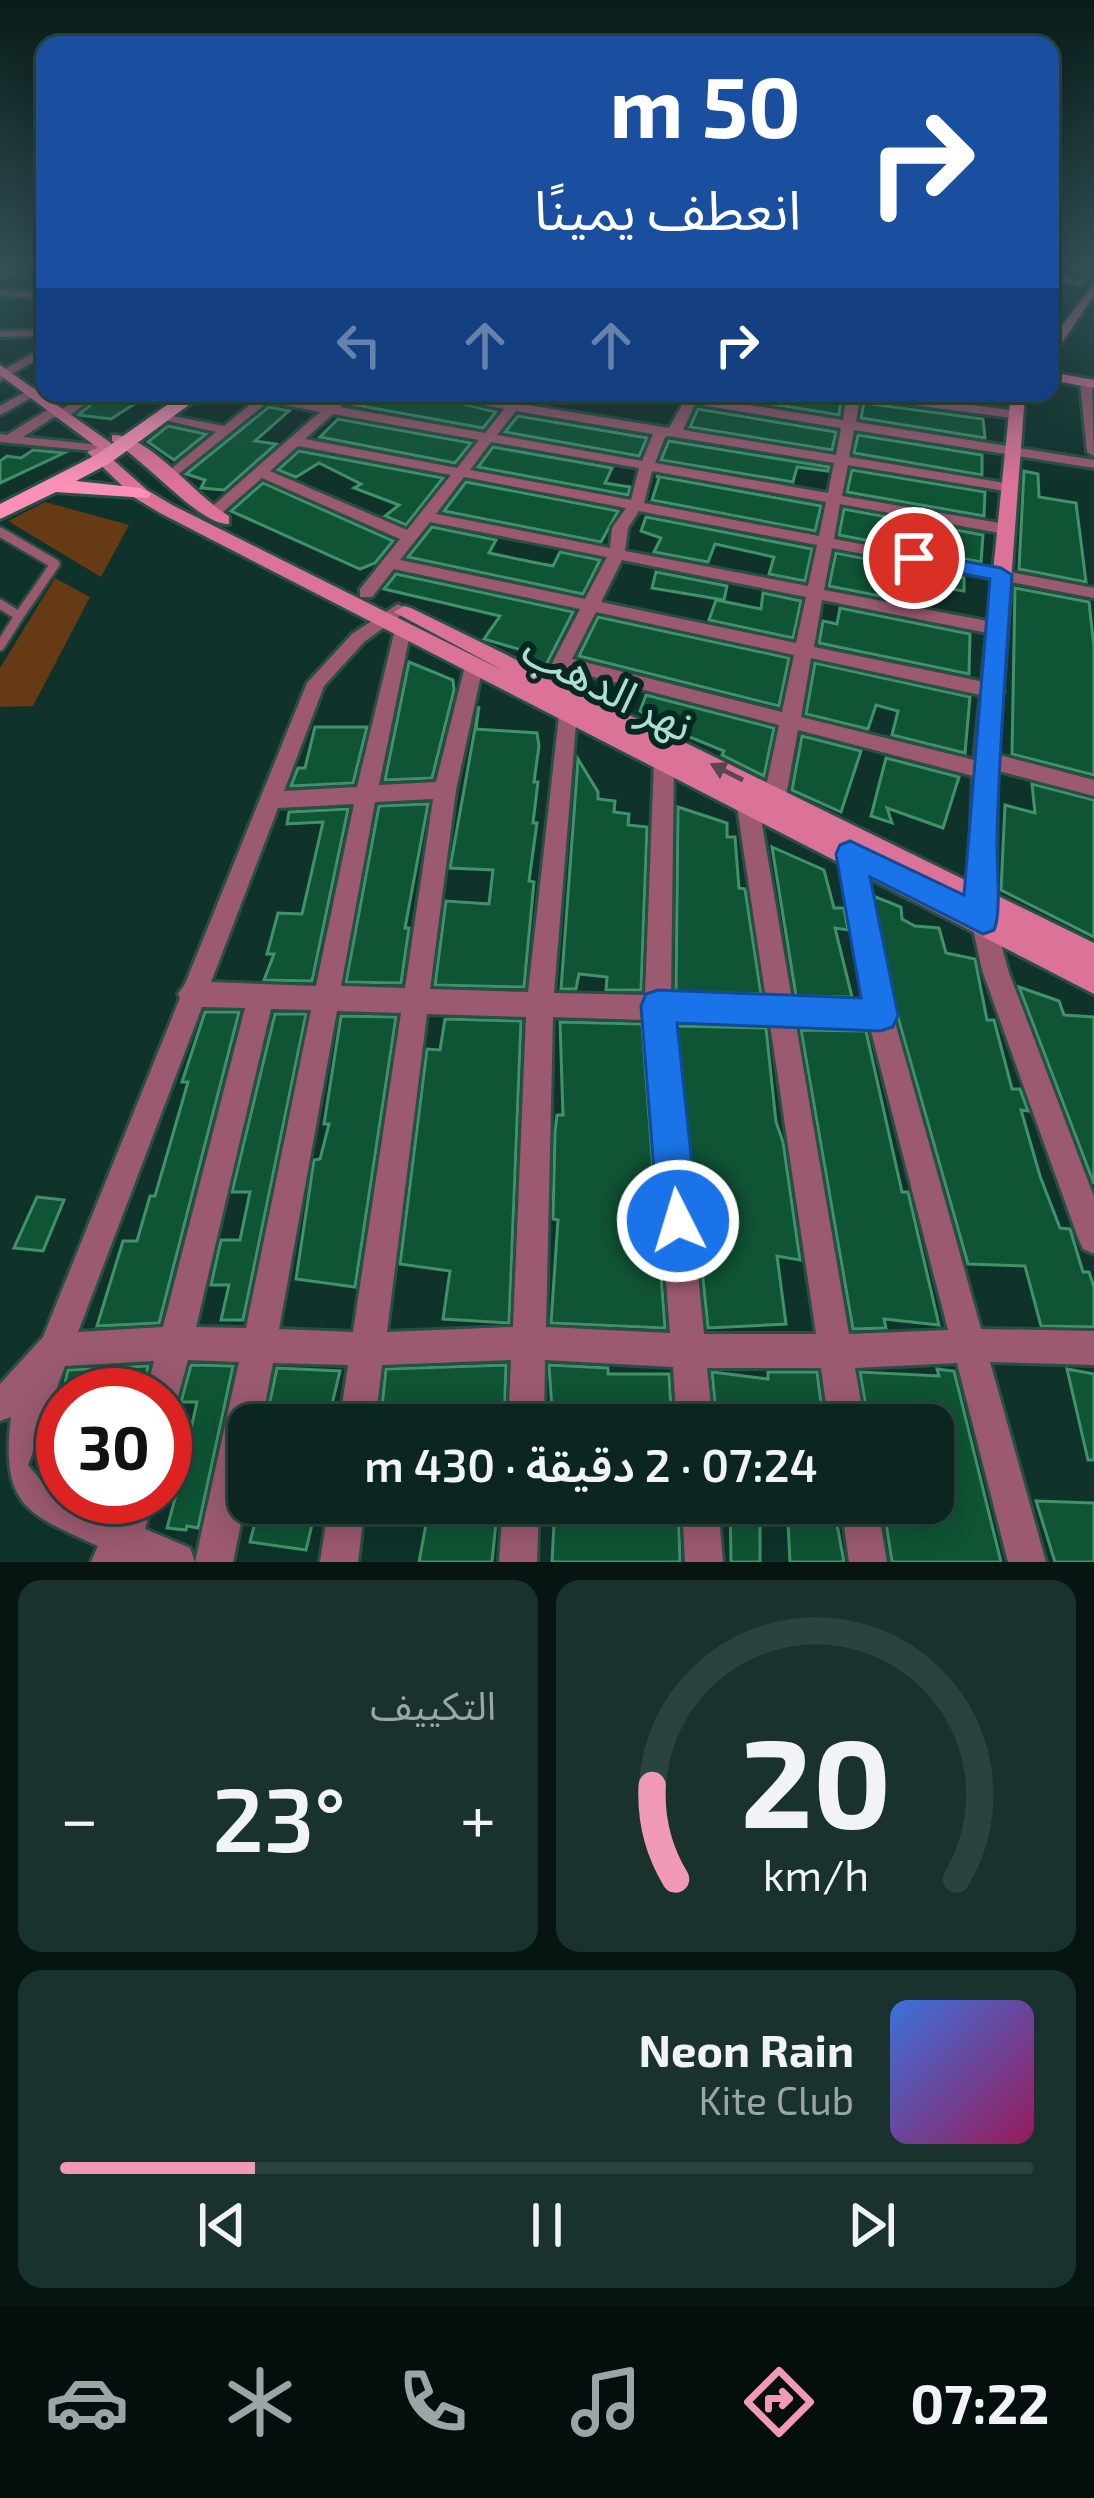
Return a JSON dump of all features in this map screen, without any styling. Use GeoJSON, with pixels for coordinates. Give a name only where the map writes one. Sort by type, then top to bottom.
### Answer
{"type":"FeatureCollection","features":[{"type":"Feature","properties":{"kind":"main road"},"geometry":{"type":"LineString","coordinates":[[2,373],[36,387]]}},
{"type":"Feature","properties":{"kind":"main road"},"geometry":{"type":"LineString","coordinates":[[1059,378],[1090,383]]}},
{"type":"Feature","properties":{"kind":"main road"},"geometry":{"type":"LineString","coordinates":[[49,402],[57,414],[108,448]]}},
{"type":"Feature","properties":{"kind":"main road"},"geometry":{"type":"LineString","coordinates":[[0,513],[52,486],[167,402]]}},
{"type":"Feature","properties":{"kind":"main road"},"geometry":{"type":"LineString","coordinates":[[0,500],[108,448],[184,402]]}},
{"type":"Feature","properties":{"kind":"main road"},"geometry":{"type":"LineString","coordinates":[[981,909],[987,765],[1016,404]]}},
{"type":"Feature","properties":{"kind":"main road","name":"نهر الدهب"},"geometry":{"type":"LineString","coordinates":[[108,448],[170,477],[212,514],[366,593],[395,619],[557,673],[850,854],[1094,957]]}},
{"type":"Feature","properties":{"kind":"main road","name":"نهر الدهب"},"geometry":{"type":"LineString","coordinates":[[108,448],[140,494],[395,619],[474,666],[664,761],[761,802],[981,909],[1094,980]]}},
{"type":"Feature","properties":{"kind":"main road"},"geometry":{"type":"LineString","coordinates":[[52,486],[107,487],[140,494]]}},
{"type":"Feature","properties":{"kind":"street"},"geometry":{"type":"LineString","coordinates":[[2,373],[36,355]]}},
{"type":"Feature","properties":{"kind":"street"},"geometry":{"type":"LineString","coordinates":[[1090,383],[1094,452]]}},
{"type":"Feature","properties":{"kind":"street"},"geometry":{"type":"LineString","coordinates":[[0,411],[36,390]]}},
{"type":"Feature","properties":{"kind":"street"},"geometry":{"type":"LineString","coordinates":[[5,439],[78,402]]}},
{"type":"Feature","properties":{"kind":"street"},"geometry":{"type":"LineString","coordinates":[[170,477],[261,402]]}},
{"type":"Feature","properties":{"kind":"street"},"geometry":{"type":"LineString","coordinates":[[292,402],[1005,529]]}},
{"type":"Feature","properties":{"kind":"street"},"geometry":{"type":"LineString","coordinates":[[212,514],[221,501],[338,402]]}},
{"type":"Feature","properties":{"kind":"street"},"geometry":{"type":"LineString","coordinates":[[366,593],[516,402]]}},
{"type":"Feature","properties":{"kind":"street"},"geometry":{"type":"LineString","coordinates":[[528,402],[675,432],[1011,488]]}},
{"type":"Feature","properties":{"kind":"street"},"geometry":{"type":"LineString","coordinates":[[675,432],[690,402]]}},
{"type":"Feature","properties":{"kind":"street"},"geometry":{"type":"LineString","coordinates":[[728,402],[1094,464]]}},
{"type":"Feature","properties":{"kind":"street"},"geometry":{"type":"LineString","coordinates":[[844,1404],[782,1012],[761,802],[791,718],[852,402]]}},
{"type":"Feature","properties":{"kind":"street"},"geometry":{"type":"LineString","coordinates":[[162,418],[226,430]]}},
{"type":"Feature","properties":{"kind":"street"},"geometry":{"type":"LineString","coordinates":[[675,432],[661,432],[638,501],[620,528],[616,554],[557,673],[791,718],[1094,788]]}},
{"type":"Feature","properties":{"kind":"street"},"geometry":{"type":"LineString","coordinates":[[5,439],[108,448]]}},
{"type":"Feature","properties":{"kind":"street"},"geometry":{"type":"LineString","coordinates":[[295,441],[1094,593]]}},
{"type":"Feature","properties":{"kind":"street"},"geometry":{"type":"LineString","coordinates":[[261,472],[410,538]]}},
{"type":"Feature","properties":{"kind":"street"},"geometry":{"type":"LineString","coordinates":[[426,517],[998,629]]}},
{"type":"Feature","properties":{"kind":"street"},"geometry":{"type":"LineString","coordinates":[[390,562],[994,691]]}},
{"type":"Feature","properties":{"kind":"street"},"geometry":{"type":"LineString","coordinates":[[214,1562],[263,1345],[395,619]]}},
{"type":"Feature","properties":{"kind":"street"},"geometry":{"type":"LineString","coordinates":[[176,1562],[117,1550],[29,1495],[4,1470],[316,683],[358,638],[395,619]]}},
{"type":"Feature","properties":{"kind":"street"},"geometry":{"type":"LineString","coordinates":[[360,1404],[445,790],[474,666]]}},
{"type":"Feature","properties":{"kind":"street"},"geometry":{"type":"LineString","coordinates":[[527,1404],[540,1004],[567,712]]}},
{"type":"Feature","properties":{"kind":"street"},"geometry":{"type":"LineString","coordinates":[[664,761],[658,1006],[694,1404]]}},
{"type":"Feature","properties":{"kind":"street"},"geometry":{"type":"LineString","coordinates":[[269,800],[445,790]]}},
{"type":"Feature","properties":{"kind":"street"},"geometry":{"type":"LineString","coordinates":[[850,854],[880,1015],[1027,1562]]}},
{"type":"Feature","properties":{"kind":"street"},"geometry":{"type":"LineString","coordinates":[[981,909],[995,970],[1094,1238]]}},
{"type":"Feature","properties":{"kind":"street"},"geometry":{"type":"LineString","coordinates":[[191,994],[880,1015]]}},
{"type":"Feature","properties":{"kind":"street"},"geometry":{"type":"LineString","coordinates":[[170,1368],[261,996]]}},
{"type":"Feature","properties":{"kind":"street"},"geometry":{"type":"LineString","coordinates":[[0,1404],[10,1399],[52,1350],[176,1343],[368,1349],[531,1343],[690,1351],[904,1351],[971,1345],[1094,1348]]}},
{"type":"Feature","properties":{"kind":"street"},"geometry":{"type":"LineString","coordinates":[[339,1562],[344,1524]]}},
{"type":"Feature","properties":{"kind":"street"},"geometry":{"type":"LineString","coordinates":[[518,1562],[520,1524]]}},
{"type":"Feature","properties":{"kind":"street"},"geometry":{"type":"LineString","coordinates":[[701,1524],[704,1562]]}},
{"type":"Feature","properties":{"kind":"street"},"geometry":{"type":"LineString","coordinates":[[862,1524],[868,1562]]}},
{"type":"Feature","properties":{"kind":"lane"},"geometry":{"type":"LineString","coordinates":[[0,532],[55,564],[0,646]]}},
{"type":"Feature","properties":{"kind":"lane"},"geometry":{"type":"LineString","coordinates":[[0,604],[19,616]]}},
{"type":"Feature","properties":{"kind":"shaded area"},"geometry":{"type":"Polygon","coordinates":[[[45,502],[129,525],[101,577],[8,521],[45,502]]]}},
{"type":"Feature","properties":{"kind":"shaded area"},"geometry":{"type":"Polygon","coordinates":[[[55,578],[90,597],[33,706],[0,707],[0,668],[55,578]]]}},
{"type":"Feature","properties":{"kind":"building"},"geometry":{"type":"Polygon","coordinates":[[[94,402],[137,402],[111,419],[78,415],[94,402]]]}},
{"type":"Feature","properties":{"kind":"building"},"geometry":{"type":"Polygon","coordinates":[[[456,402],[496,412],[483,428],[350,404],[456,402]]]}},
{"type":"Feature","properties":{"kind":"building"},"geometry":{"type":"Polygon","coordinates":[[[760,402],[841,402],[839,415],[760,402]]]}},
{"type":"Feature","properties":{"kind":"building"},"geometry":{"type":"Polygon","coordinates":[[[864,403],[983,419],[985,438],[861,418],[864,403]]]}},
{"type":"Feature","properties":{"kind":"building"},"geometry":{"type":"Polygon","coordinates":[[[269,407],[289,411],[255,441],[276,444],[224,490],[201,488],[205,480],[186,474],[269,407]]]}},
{"type":"Feature","properties":{"kind":"building"},"geometry":{"type":"Polygon","coordinates":[[[698,409],[836,432],[832,450],[690,427],[698,409]]]}},
{"type":"Feature","properties":{"kind":"building"},"geometry":{"type":"Polygon","coordinates":[[[518,416],[647,438],[639,456],[505,432],[518,416]]]}},
{"type":"Feature","properties":{"kind":"building"},"geometry":{"type":"Polygon","coordinates":[[[338,419],[471,443],[455,463],[320,437],[338,419]]]}},
{"type":"Feature","properties":{"kind":"building"},"geometry":{"type":"Polygon","coordinates":[[[168,426],[206,434],[174,460],[148,442],[168,426]]]}},
{"type":"Feature","properties":{"kind":"building"},"geometry":{"type":"Polygon","coordinates":[[[858,435],[982,455],[982,475],[854,453],[858,435]]]}},
{"type":"Feature","properties":{"kind":"building"},"geometry":{"type":"Polygon","coordinates":[[[669,441],[829,467],[828,471],[797,467],[793,482],[661,460],[669,441]]]}},
{"type":"Feature","properties":{"kind":"building"},"geometry":{"type":"Polygon","coordinates":[[[493,447],[612,468],[605,483],[630,487],[628,495],[478,467],[493,447]]]}},
{"type":"Feature","properties":{"kind":"building"},"geometry":{"type":"Polygon","coordinates":[[[33,450],[64,453],[0,483],[0,461],[7,456],[21,458],[33,450]]]}},
{"type":"Feature","properties":{"kind":"building"},"geometry":{"type":"Polygon","coordinates":[[[299,451],[443,478],[406,525],[385,516],[399,505],[354,488],[361,484],[319,463],[296,477],[278,470],[299,451]]]}},
{"type":"Feature","properties":{"kind":"building"},"geometry":{"type":"Polygon","coordinates":[[[852,470],[985,492],[984,516],[847,492],[852,470]]]}},
{"type":"Feature","properties":{"kind":"building"},"geometry":{"type":"Polygon","coordinates":[[[1024,471],[1038,474],[1039,497],[1076,503],[1086,582],[1019,569],[1024,471]]]}},
{"type":"Feature","properties":{"kind":"building"},"geometry":{"type":"Polygon","coordinates":[[[656,476],[821,506],[815,531],[652,500],[656,476]]]}},
{"type":"Feature","properties":{"kind":"building"},"geometry":{"type":"Polygon","coordinates":[[[466,482],[618,511],[601,542],[444,511],[466,482]]]}},
{"type":"Feature","properties":{"kind":"building"},"geometry":{"type":"Polygon","coordinates":[[[263,483],[393,541],[375,563],[360,569],[231,511],[263,483]]]}},
{"type":"Feature","properties":{"kind":"building"},"geometry":{"type":"Polygon","coordinates":[[[844,509],[983,535],[981,562],[839,535],[844,509]]]}},
{"type":"Feature","properties":{"kind":"building"},"geometry":{"type":"Polygon","coordinates":[[[646,517],[812,549],[805,581],[769,574],[774,557],[715,544],[708,562],[654,552],[661,538],[641,531],[646,517]]]}},
{"type":"Feature","properties":{"kind":"building"},"geometry":{"type":"Polygon","coordinates":[[[432,527],[496,540],[489,553],[532,562],[553,566],[560,552],[600,560],[583,594],[408,557],[432,527]]]}},
{"type":"Feature","properties":{"kind":"building"},"geometry":{"type":"Polygon","coordinates":[[[836,553],[964,578],[964,591],[892,580],[890,598],[829,586],[836,553]]]}},
{"type":"Feature","properties":{"kind":"building"},"geometry":{"type":"Polygon","coordinates":[[[656,572],[727,586],[724,600],[652,588],[656,572]]]}},
{"type":"Feature","properties":{"kind":"building"},"geometry":{"type":"Polygon","coordinates":[[[396,574],[573,612],[546,665],[521,657],[525,651],[484,639],[500,616],[384,589],[396,574]]]}},
{"type":"Feature","properties":{"kind":"building"},"geometry":{"type":"Polygon","coordinates":[[[1015,588],[1089,602],[1094,647],[1094,775],[1012,754],[1015,588]]]}},
{"type":"Feature","properties":{"kind":"building"},"geometry":{"type":"Polygon","coordinates":[[[763,593],[801,601],[793,638],[709,620],[716,600],[761,609],[763,593]]]}},
{"type":"Feature","properties":{"kind":"building"},"geometry":{"type":"Polygon","coordinates":[[[840,608],[970,634],[969,674],[819,643],[823,621],[837,624],[840,608]]]}},
{"type":"Feature","properties":{"kind":"building"},"geometry":{"type":"Polygon","coordinates":[[[598,617],[789,658],[779,706],[579,656],[598,617]]]}},
{"type":"Feature","properties":{"kind":"building"},"geometry":{"type":"Polygon","coordinates":[[[409,662],[453,680],[454,690],[432,778],[385,780],[409,662]]]}},
{"type":"Feature","properties":{"kind":"building"},"geometry":{"type":"Polygon","coordinates":[[[815,663],[970,697],[965,753],[892,735],[898,711],[876,705],[868,729],[806,714],[815,663]]]}},
{"type":"Feature","properties":{"kind":"building"},"geometry":{"type":"Polygon","coordinates":[[[646,695],[774,728],[764,776],[722,755],[724,751],[660,725],[640,711],[646,695]]]}},
{"type":"Feature","properties":{"kind":"building"},"geometry":{"type":"Polygon","coordinates":[[[479,706],[476,729],[537,733],[533,823],[537,823],[529,881],[534,882],[524,987],[435,985],[446,901],[489,904],[493,870],[450,868],[479,706]]]}},
{"type":"Feature","properties":{"kind":"building"},"geometry":{"type":"Polygon","coordinates":[[[315,727],[367,727],[353,783],[291,786],[298,768],[305,768],[315,727]]]}},
{"type":"Feature","properties":{"kind":"building"},"geometry":{"type":"Polygon","coordinates":[[[802,736],[861,751],[841,812],[792,790],[802,736]]]}},
{"type":"Feature","properties":{"kind":"building"},"geometry":{"type":"Polygon","coordinates":[[[886,758],[959,777],[943,828],[887,808],[892,823],[871,816],[886,758]]]}},
{"type":"Feature","properties":{"kind":"building"},"geometry":{"type":"Polygon","coordinates":[[[578,759],[598,799],[615,801],[614,812],[629,814],[628,825],[647,827],[641,990],[606,990],[607,977],[579,974],[576,989],[561,989],[578,759]]]}},
{"type":"Feature","properties":{"kind":"building"},"geometry":{"type":"Polygon","coordinates":[[[1032,784],[1094,800],[1094,937],[1001,890],[1005,805],[1035,813],[1032,784]]]}},
{"type":"Feature","properties":{"kind":"building"},"geometry":{"type":"Polygon","coordinates":[[[428,804],[405,928],[409,928],[401,983],[346,982],[379,806],[428,804]]]}},
{"type":"Feature","properties":{"kind":"building"},"geometry":{"type":"Polygon","coordinates":[[[678,807],[727,823],[727,837],[735,837],[739,888],[745,889],[761,994],[676,992],[678,807]]]}},
{"type":"Feature","properties":{"kind":"building"},"geometry":{"type":"Polygon","coordinates":[[[348,809],[312,981],[264,980],[274,954],[267,954],[278,913],[302,914],[323,822],[287,824],[289,812],[348,809]]]}},
{"type":"Feature","properties":{"kind":"building"},"geometry":{"type":"Polygon","coordinates":[[[772,847],[824,870],[834,908],[844,908],[848,930],[835,928],[852,997],[796,996],[772,847]]]}},
{"type":"Feature","properties":{"kind":"building"},"geometry":{"type":"Polygon","coordinates":[[[873,896],[901,907],[902,919],[915,926],[939,928],[946,953],[975,959],[987,1020],[994,1020],[1012,1089],[1020,1089],[1028,1111],[1021,1110],[1040,1176],[1060,1228],[1070,1229],[1083,1272],[1089,1272],[1094,1287],[1094,1327],[1041,1326],[1025,1266],[968,1264],[897,1014],[873,896]]]}},
{"type":"Feature","properties":{"kind":"building"},"geometry":{"type":"Polygon","coordinates":[[[1019,987],[1059,1001],[1064,1015],[1094,1017],[1094,1184],[1019,987]]]}},
{"type":"Feature","properties":{"kind":"building"},"geometry":{"type":"Polygon","coordinates":[[[205,1012],[239,1012],[159,1323],[97,1326],[123,1241],[137,1241],[150,1196],[155,1196],[188,1082],[182,1082],[205,1012]]]}},
{"type":"Feature","properties":{"kind":"building"},"geometry":{"type":"Polygon","coordinates":[[[275,1014],[306,1014],[243,1320],[221,1320],[229,1285],[211,1285],[221,1240],[240,1240],[250,1192],[232,1192],[275,1014]]]}},
{"type":"Feature","properties":{"kind":"building"},"geometry":{"type":"Polygon","coordinates":[[[341,1016],[396,1017],[355,1287],[296,1279],[314,1160],[320,1159],[329,1124],[324,1124],[341,1016]]]}},
{"type":"Feature","properties":{"kind":"building"},"geometry":{"type":"Polygon","coordinates":[[[445,1019],[521,1021],[509,1323],[443,1319],[450,1271],[400,1264],[427,1049],[440,1050],[445,1019]]]}},
{"type":"Feature","properties":{"kind":"building"},"geometry":{"type":"Polygon","coordinates":[[[560,1022],[642,1024],[665,1328],[551,1323],[558,1220],[553,1219],[555,1132],[557,1115],[563,1115],[560,1022]]]}},
{"type":"Feature","properties":{"kind":"building"},"geometry":{"type":"Polygon","coordinates":[[[677,1026],[766,1028],[776,1122],[800,1260],[777,1256],[786,1324],[708,1328],[677,1026]]]}},
{"type":"Feature","properties":{"kind":"building"},"geometry":{"type":"Polygon","coordinates":[[[801,1030],[866,1031],[902,1192],[908,1192],[939,1325],[884,1319],[886,1328],[853,1329],[801,1030]]]}},
{"type":"Feature","properties":{"kind":"building"},"geometry":{"type":"Polygon","coordinates":[[[37,1197],[64,1200],[43,1251],[14,1248],[37,1197]]]}},
{"type":"Feature","properties":{"kind":"building"},"geometry":{"type":"Polygon","coordinates":[[[506,1365],[505,1404],[382,1404],[386,1369],[506,1365]]]}},
{"type":"Feature","properties":{"kind":"building"},"geometry":{"type":"Polygon","coordinates":[[[549,1365],[608,1368],[608,1374],[669,1374],[671,1404],[552,1404],[549,1365]]]}},
{"type":"Feature","properties":{"kind":"building"},"geometry":{"type":"Polygon","coordinates":[[[233,1366],[198,1528],[187,1526],[186,1530],[167,1528],[168,1524],[192,1524],[192,1424],[197,1402],[192,1402],[190,1368],[233,1366]]]}},
{"type":"Feature","properties":{"kind":"building"},"geometry":{"type":"Polygon","coordinates":[[[277,1368],[340,1371],[332,1404],[269,1404],[277,1368]]]}},
{"type":"Feature","properties":{"kind":"building"},"geometry":{"type":"Polygon","coordinates":[[[937,1369],[954,1371],[1001,1562],[892,1562],[886,1524],[954,1524],[954,1404],[865,1404],[860,1372],[939,1376],[937,1369]]]}},
{"type":"Feature","properties":{"kind":"building"},"geometry":{"type":"Polygon","coordinates":[[[1067,1369],[1094,1374],[1094,1460],[1088,1460],[1067,1369]]]}},
{"type":"Feature","properties":{"kind":"building"},"geometry":{"type":"Polygon","coordinates":[[[712,1372],[768,1379],[768,1372],[817,1372],[821,1404],[715,1404],[712,1372]]]}},
{"type":"Feature","properties":{"kind":"building"},"geometry":{"type":"Polygon","coordinates":[[[1036,1501],[1094,1503],[1094,1562],[1055,1562],[1036,1501]]]}},
{"type":"Feature","properties":{"kind":"building"},"geometry":{"type":"Polygon","coordinates":[[[255,1524],[312,1524],[306,1550],[250,1542],[255,1524]]]}},
{"type":"Feature","properties":{"kind":"building"},"geometry":{"type":"Polygon","coordinates":[[[426,1524],[496,1524],[492,1562],[419,1562],[426,1524]]]}},
{"type":"Feature","properties":{"kind":"building"},"geometry":{"type":"Polygon","coordinates":[[[554,1524],[679,1524],[680,1562],[552,1562],[554,1524]]]}},
{"type":"Feature","properties":{"kind":"building"},"geometry":{"type":"Polygon","coordinates":[[[730,1524],[760,1524],[760,1562],[731,1562],[730,1524]]]}},
{"type":"Feature","properties":{"kind":"building"},"geometry":{"type":"Polygon","coordinates":[[[788,1524],[837,1524],[844,1562],[790,1562],[788,1524]]]}},
{"type":"Feature","properties":{"kind":"route"},"geometry":{"type":"LineString","coordinates":[[678,1221],[658,1006],[880,1015],[850,854],[983,920],[979,898],[985,771],[1001,575],[914,558]]}}]}
